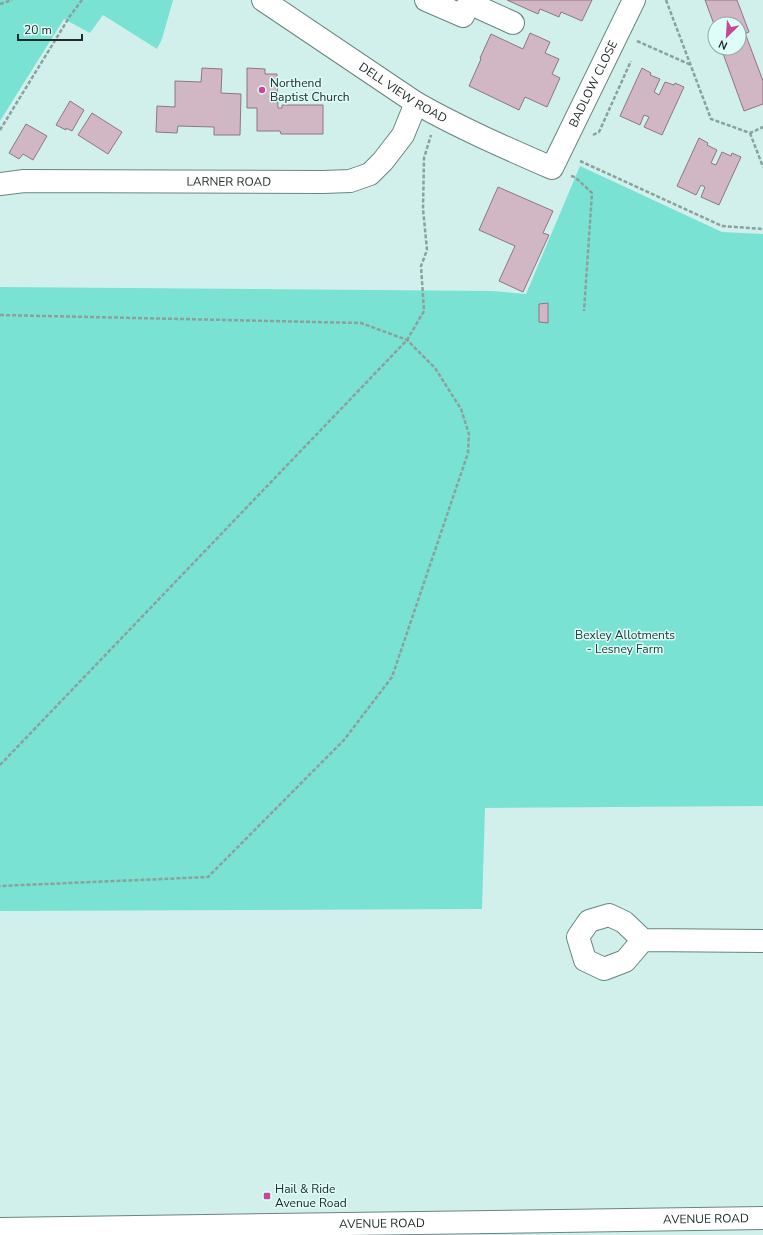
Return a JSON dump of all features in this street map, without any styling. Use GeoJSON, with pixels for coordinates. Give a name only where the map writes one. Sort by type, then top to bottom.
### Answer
{"type":"FeatureCollection","features":[{"type":"Feature","properties":{"kind":"street"},"geometry":{"type":"LineString","coordinates":[[426,0],[467,6],[513,23]]}},
{"type":"Feature","properties":{"kind":"street","name":"BADLOW CLOSE"},"geometry":{"type":"LineString","coordinates":[[552,168],[634,0]]}},
{"type":"Feature","properties":{"kind":"street","name":"DELL VIEW ROAD"},"geometry":{"type":"LineString","coordinates":[[277,4],[416,103],[438,115],[552,168]]}},
{"type":"Feature","properties":{"kind":"street","name":"LARNER ROAD"},"geometry":{"type":"LineString","coordinates":[[0,184],[24,181],[350,181],[370,174],[383,161],[402,135],[416,103]]}},
{"type":"Feature","properties":{"kind":"street"},"geometry":{"type":"LineString","coordinates":[[644,940],[763,941]]}},
{"type":"Feature","properties":{"kind":"street","name":"AVENUE ROAD"},"geometry":{"type":"LineString","coordinates":[[0,1229],[46,1231],[467,1229],[763,1218]]}},
{"type":"Feature","properties":{"kind":"path"},"geometry":{"type":"LineString","coordinates":[[0,4],[12,0]]}},
{"type":"Feature","properties":{"kind":"path"},"geometry":{"type":"LineString","coordinates":[[0,130],[70,16],[82,0]]}},
{"type":"Feature","properties":{"kind":"path"},"geometry":{"type":"LineString","coordinates":[[666,0],[711,119],[750,133],[763,127]]}},
{"type":"Feature","properties":{"kind":"path"},"geometry":{"type":"LineString","coordinates":[[634,40],[691,65]]}},
{"type":"Feature","properties":{"kind":"path"},"geometry":{"type":"LineString","coordinates":[[0,765],[407,340],[424,311],[421,266],[427,250],[423,209],[424,158],[438,115]]}},
{"type":"Feature","properties":{"kind":"path"},"geometry":{"type":"LineString","coordinates":[[750,133],[763,167]]}},
{"type":"Feature","properties":{"kind":"path"},"geometry":{"type":"LineString","coordinates":[[578,160],[722,226],[763,228]]}},
{"type":"Feature","properties":{"kind":"path"},"geometry":{"type":"LineString","coordinates":[[552,168],[575,177],[592,194],[584,310]]}},
{"type":"Feature","properties":{"kind":"path"},"geometry":{"type":"LineString","coordinates":[[0,315],[361,323],[407,340],[435,368],[461,409],[469,434],[468,453],[392,677],[344,740],[208,877],[0,886]]}},
{"type":"Feature","properties":{"kind":"green space"},"geometry":{"type":"Polygon","coordinates":[[[0,0],[173,0],[162,39],[157,49],[103,15],[90,33],[64,19],[0,121],[0,0]]]}},
{"type":"Feature","properties":{"kind":"green space","name":"Bexley Allotments - Lesney Farm"},"geometry":{"type":"Polygon","coordinates":[[[580,166],[722,232],[763,234],[763,806],[485,808],[482,909],[0,911],[0,287],[492,291],[526,294],[580,166]]]}},
{"type":"Feature","properties":{"kind":"building"},"geometry":{"type":"Polygon","coordinates":[[[507,0],[592,0],[582,21],[561,12],[559,17],[540,9],[538,14],[507,0]]]}},
{"type":"Feature","properties":{"kind":"building"},"geometry":{"type":"Polygon","coordinates":[[[705,0],[737,0],[743,16],[711,16],[705,0]]]}},
{"type":"Feature","properties":{"kind":"building"},"geometry":{"type":"Polygon","coordinates":[[[530,33],[550,42],[545,53],[559,59],[552,74],[560,78],[547,107],[525,97],[519,110],[469,86],[491,34],[523,49],[530,33]]]}},
{"type":"Feature","properties":{"kind":"building"},"geometry":{"type":"Polygon","coordinates":[[[747,38],[763,81],[763,104],[744,111],[724,56],[747,56],[747,38]]]}},
{"type":"Feature","properties":{"kind":"building"},"geometry":{"type":"Polygon","coordinates":[[[202,68],[222,69],[221,93],[241,94],[240,135],[214,135],[214,127],[178,126],[177,133],[156,132],[157,106],[175,107],[175,81],[201,82],[202,68]]]}},
{"type":"Feature","properties":{"kind":"building","name":"Northend Baptist Church"},"geometry":{"type":"Polygon","coordinates":[[[247,68],[265,69],[265,74],[277,74],[278,108],[282,108],[282,105],[323,105],[323,134],[281,134],[280,131],[257,131],[257,108],[247,108],[247,68]]]}},
{"type":"Feature","properties":{"kind":"building"},"geometry":{"type":"Polygon","coordinates":[[[642,68],[651,73],[650,75],[660,79],[654,92],[659,95],[665,82],[674,85],[675,83],[684,87],[662,135],[644,127],[649,117],[644,115],[640,125],[620,116],[642,68]]]}},
{"type":"Feature","properties":{"kind":"building"},"geometry":{"type":"Polygon","coordinates":[[[70,101],[84,110],[72,131],[56,125],[70,101]]]}},
{"type":"Feature","properties":{"kind":"building"},"geometry":{"type":"Polygon","coordinates":[[[92,113],[122,132],[108,154],[78,135],[92,113]]]}},
{"type":"Feature","properties":{"kind":"building"},"geometry":{"type":"Polygon","coordinates":[[[26,124],[47,136],[33,160],[23,154],[19,159],[9,153],[26,124]]]}},
{"type":"Feature","properties":{"kind":"building"},"geometry":{"type":"Polygon","coordinates":[[[699,138],[708,143],[707,145],[717,150],[711,163],[716,165],[722,152],[731,156],[732,153],[741,157],[719,205],[701,197],[705,187],[701,185],[696,195],[677,186],[699,138]]]}},
{"type":"Feature","properties":{"kind":"building"},"geometry":{"type":"Polygon","coordinates":[[[498,187],[553,211],[543,233],[549,235],[523,292],[499,281],[515,246],[479,230],[498,187]]]}},
{"type":"Feature","properties":{"kind":"building"},"geometry":{"type":"Polygon","coordinates":[[[548,303],[548,323],[539,322],[539,304],[548,303]]]}},
{"type":"Feature","properties":{"kind":"place","name":"Northend Baptist Church"},"geometry":{"type":"Point","coordinates":[262,90]}},
{"type":"Feature","properties":{"kind":"place","name":"Hail & Ride Avenue Road"},"geometry":{"type":"Point","coordinates":[267,1196]}}]}
